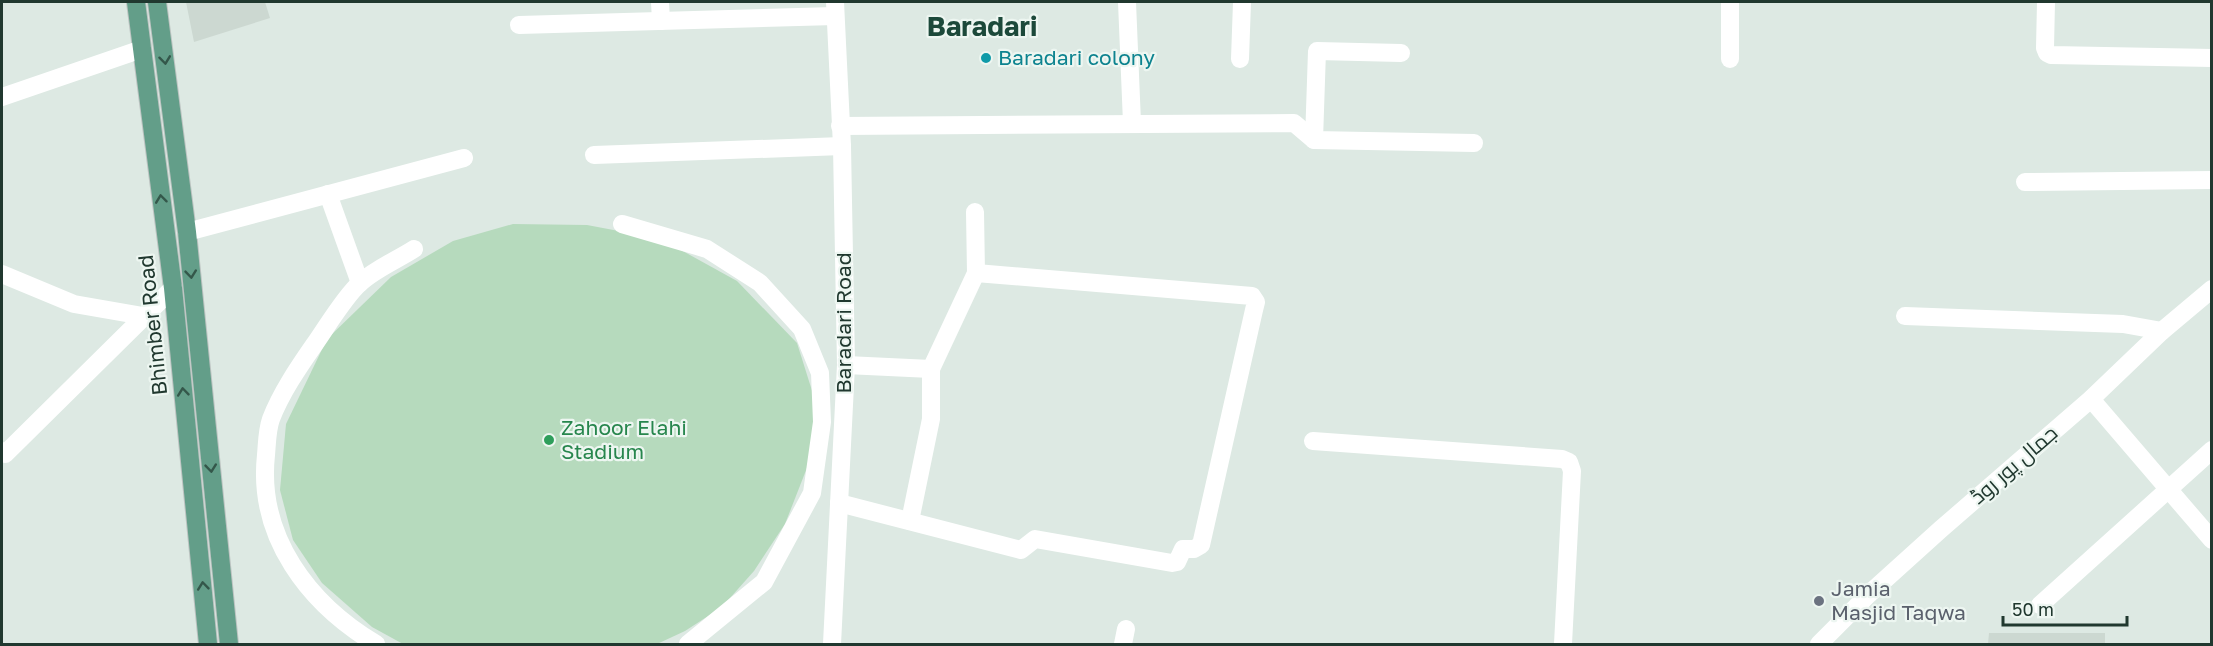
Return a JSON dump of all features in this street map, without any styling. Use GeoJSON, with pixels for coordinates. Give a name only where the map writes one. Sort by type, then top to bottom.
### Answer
{"type":"FeatureCollection","features":[{"type":"Feature","properties":{"kind":"main road","name":"Bhimber Road"},"geometry":{"type":"LineString","coordinates":[[136,2],[173,288],[208,645]]}},
{"type":"Feature","properties":{"kind":"main road","name":"Bhimber Road"},"geometry":{"type":"LineString","coordinates":[[157,2],[187,232],[229,645]]}},
{"type":"Feature","properties":{"kind":"street"},"geometry":{"type":"LineString","coordinates":[[660,2],[661,21]]}},
{"type":"Feature","properties":{"kind":"street"},"geometry":{"type":"LineString","coordinates":[[1127,2],[1132,123]]}},
{"type":"Feature","properties":{"kind":"street"},"geometry":{"type":"LineString","coordinates":[[1240,59],[1242,2]]}},
{"type":"Feature","properties":{"kind":"street"},"geometry":{"type":"LineString","coordinates":[[1730,2],[1730,59]]}},
{"type":"Feature","properties":{"kind":"street"},"geometry":{"type":"LineString","coordinates":[[2046,2],[2045,48],[2051,55],[2211,58]]}},
{"type":"Feature","properties":{"kind":"street"},"geometry":{"type":"LineString","coordinates":[[519,25],[661,21],[835,9]]}},
{"type":"Feature","properties":{"kind":"street","name":"Baradari Road"},"geometry":{"type":"LineString","coordinates":[[832,645],[846,365],[842,146],[835,9]]}},
{"type":"Feature","properties":{"kind":"street"},"geometry":{"type":"LineString","coordinates":[[2,97],[142,50]]}},
{"type":"Feature","properties":{"kind":"street"},"geometry":{"type":"LineString","coordinates":[[1314,140],[1317,51],[1401,53]]}},
{"type":"Feature","properties":{"kind":"street"},"geometry":{"type":"LineString","coordinates":[[840,126],[1294,123],[1314,140],[1474,143]]}},
{"type":"Feature","properties":{"kind":"street"},"geometry":{"type":"LineString","coordinates":[[594,155],[842,146]]}},
{"type":"Feature","properties":{"kind":"street"},"geometry":{"type":"LineString","coordinates":[[187,232],[464,158]]}},
{"type":"Feature","properties":{"kind":"street"},"geometry":{"type":"LineString","coordinates":[[2025,182],[2211,180]]}},
{"type":"Feature","properties":{"kind":"street"},"geometry":{"type":"LineString","coordinates":[[328,194],[360,283]]}},
{"type":"Feature","properties":{"kind":"street"},"geometry":{"type":"LineString","coordinates":[[910,521],[931,419],[931,369],[976,273],[975,212]]}},
{"type":"Feature","properties":{"kind":"street"},"geometry":{"type":"LineString","coordinates":[[622,224],[707,249],[760,283],[802,330],[820,373],[822,422],[812,493],[764,582],[688,645]]}},
{"type":"Feature","properties":{"kind":"street"},"geometry":{"type":"LineString","coordinates":[[376,645],[323,604],[290,564],[269,516],[265,470],[270,421],[296,372],[331,320],[360,283],[414,249]]}},
{"type":"Feature","properties":{"kind":"street"},"geometry":{"type":"LineString","coordinates":[[839,503],[1021,550],[1035,538],[1172,563],[1177,562],[1183,549],[1194,549],[1202,545],[1256,302],[1252,296],[976,273]]}},
{"type":"Feature","properties":{"kind":"street"},"geometry":{"type":"LineString","coordinates":[[2,274],[74,304],[143,316]]}},
{"type":"Feature","properties":{"kind":"street"},"geometry":{"type":"LineString","coordinates":[[3,452],[173,288]]}},
{"type":"Feature","properties":{"kind":"street","name":"جمال پور روڈ"},"geometry":{"type":"LineString","coordinates":[[1819,645],[1869,594],[2091,399],[2211,289]]}},
{"type":"Feature","properties":{"kind":"street"},"geometry":{"type":"LineString","coordinates":[[1905,316],[2123,324],[2162,332]]}},
{"type":"Feature","properties":{"kind":"street"},"geometry":{"type":"LineString","coordinates":[[846,365],[931,369]]}},
{"type":"Feature","properties":{"kind":"street"},"geometry":{"type":"LineString","coordinates":[[2091,399],[2211,540]]}},
{"type":"Feature","properties":{"kind":"street"},"geometry":{"type":"LineString","coordinates":[[1313,441],[1562,459],[1569,462],[1572,471],[1563,645]]}},
{"type":"Feature","properties":{"kind":"street"},"geometry":{"type":"LineString","coordinates":[[2040,605],[2211,450]]}},
{"type":"Feature","properties":{"kind":"shaded area"},"geometry":{"type":"Polygon","coordinates":[[[186,2],[265,2],[270,18],[194,42],[186,2]]]}},
{"type":"Feature","properties":{"kind":"shaded area"},"geometry":{"type":"Polygon","coordinates":[[[1989,633],[2105,633],[2105,644],[1988,644],[1989,633]]]}},
{"type":"Feature","properties":{"kind":"green space","name":"Zahoor Elahi Stadium"},"geometry":{"type":"Polygon","coordinates":[[[513,224],[587,225],[661,239],[737,281],[797,343],[814,397],[812,455],[785,524],[754,571],[722,607],[685,631],[657,644],[403,644],[372,627],[322,583],[293,540],[280,490],[286,424],[327,339],[391,277],[453,241],[513,224]]]}},
{"type":"Feature","properties":{"kind":"place","name":"Baradari colony"},"geometry":{"type":"Point","coordinates":[986,58]}},
{"type":"Feature","properties":{"kind":"place","name":"Zahoor Elahi Stadium"},"geometry":{"type":"Point","coordinates":[549,440]}},
{"type":"Feature","properties":{"kind":"place","name":"Jamia Masjid Taqwa"},"geometry":{"type":"Point","coordinates":[1819,601]}},
{"type":"Feature","properties":{"kind":"district","name":"Baradari"},"geometry":{"type":"Point","coordinates":[982,27]}}]}
